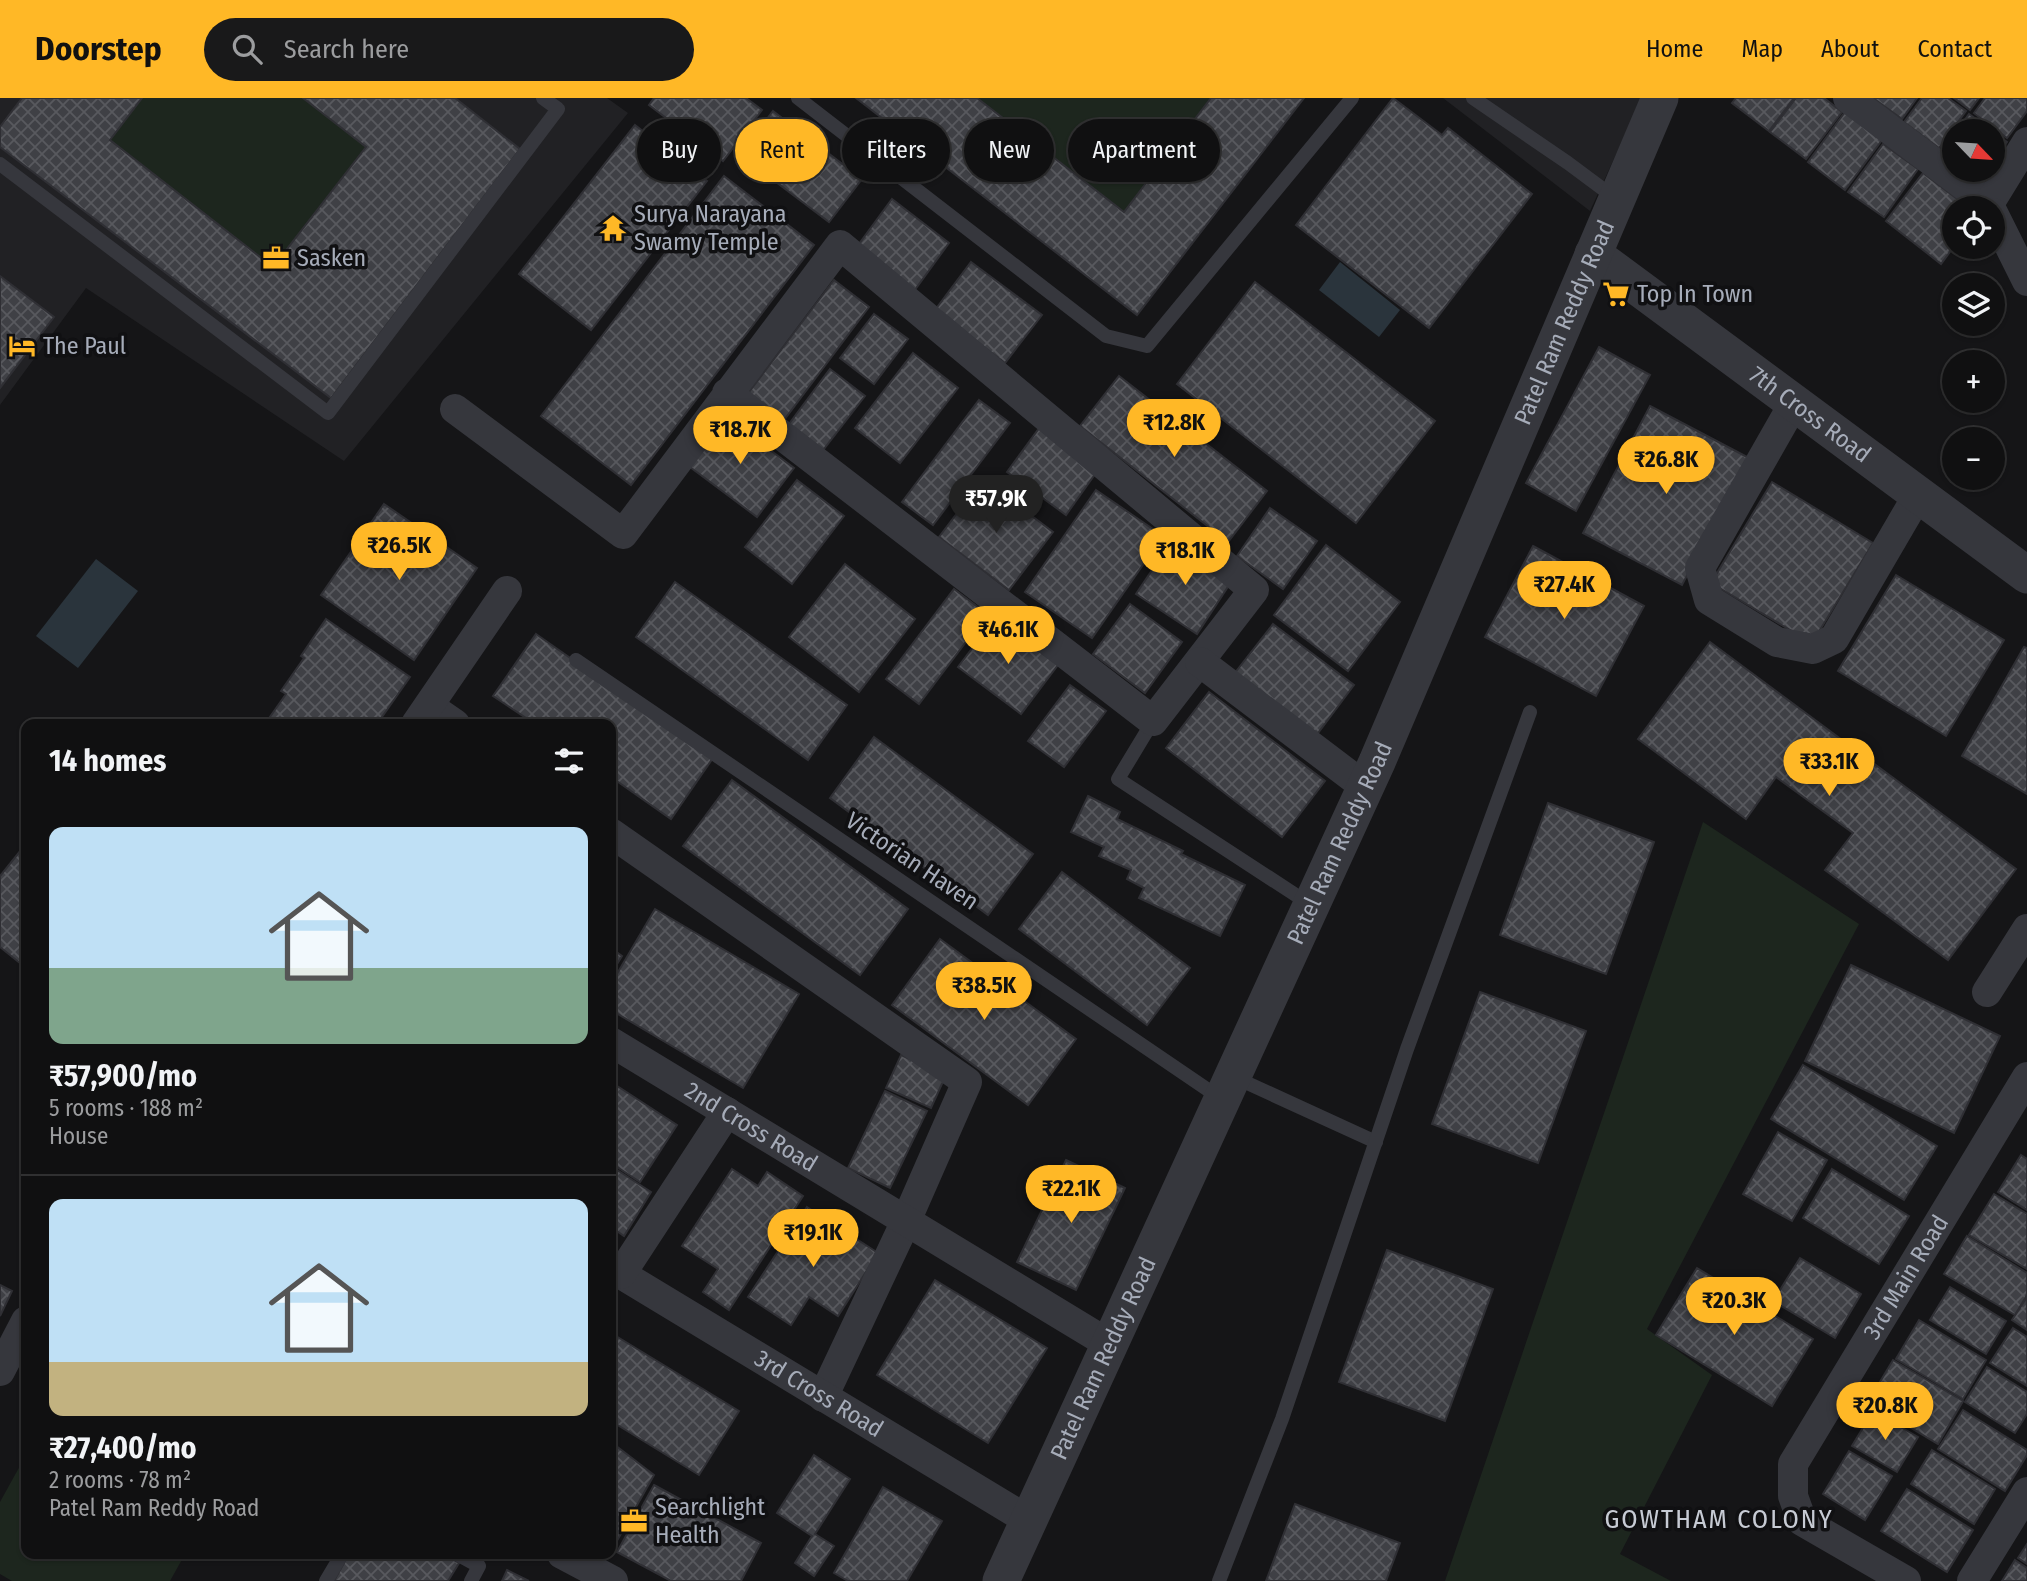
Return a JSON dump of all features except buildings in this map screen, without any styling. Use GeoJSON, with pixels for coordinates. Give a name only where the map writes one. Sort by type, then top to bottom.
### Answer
{"type":"FeatureCollection","features":[{"type":"Feature","properties":{"kind":"street","name":"Patel Ram Reddy Road"},"geometry":{"type":"LineString","coordinates":[[1001,1581],[1382,750],[1615,198],[1660,98]]}},
{"type":"Feature","properties":{"kind":"street"},"geometry":{"type":"LineString","coordinates":[[1848,98],[1974,196]]}},
{"type":"Feature","properties":{"kind":"street"},"geometry":{"type":"LineString","coordinates":[[1998,196],[2027,142]]}},
{"type":"Feature","properties":{"kind":"street"},"geometry":{"type":"LineString","coordinates":[[2005,237],[2027,281]]}},
{"type":"Feature","properties":{"kind":"street"},"geometry":{"type":"LineString","coordinates":[[455,409],[623,534],[727,393],[840,245],[1254,590],[1153,721],[727,393]]}},
{"type":"Feature","properties":{"kind":"street","name":"7th Cross Road"},"geometry":{"type":"LineString","coordinates":[[1592,254],[2027,575]]}},
{"type":"Feature","properties":{"kind":"street"},"geometry":{"type":"LineString","coordinates":[[1794,403],[1700,568],[1709,600],[1777,642],[1813,649],[1834,639],[1918,495]]}},
{"type":"Feature","properties":{"kind":"street"},"geometry":{"type":"LineString","coordinates":[[422,715],[507,591]]}},
{"type":"Feature","properties":{"kind":"street"},"geometry":{"type":"LineString","coordinates":[[1200,662],[1364,786]]}},
{"type":"Feature","properties":{"kind":"street"},"geometry":{"type":"LineString","coordinates":[[616,836],[967,1082],[906,1221],[823,1397]]}},
{"type":"Feature","properties":{"kind":"street"},"geometry":{"type":"LineString","coordinates":[[1987,992],[2027,929]]}},
{"type":"Feature","properties":{"kind":"street","name":"2nd Cross Road"},"geometry":{"type":"LineString","coordinates":[[616,1045],[1109,1344]]}},
{"type":"Feature","properties":{"kind":"street","name":"3rd Main Road"},"geometry":{"type":"LineString","coordinates":[[1906,1581],[1801,1521],[1793,1496],[1793,1464],[2027,1077]]}},
{"type":"Feature","properties":{"kind":"street"},"geometry":{"type":"LineString","coordinates":[[616,1271],[727,1112]]}},
{"type":"Feature","properties":{"kind":"street","name":"3rd Cross Road"},"geometry":{"type":"LineString","coordinates":[[616,1271],[1028,1520]]}},
{"type":"Feature","properties":{"kind":"street"},"geometry":{"type":"LineString","coordinates":[[0,1371],[21,1331]]}},
{"type":"Feature","properties":{"kind":"street"},"geometry":{"type":"LineString","coordinates":[[1972,1581],[2027,1492]]}},
{"type":"Feature","properties":{"kind":"street"},"geometry":{"type":"LineString","coordinates":[[571,1559],[613,1581]]}},
{"type":"Feature","properties":{"kind":"lane"},"geometry":{"type":"LineString","coordinates":[[0,163],[328,413],[558,109],[543,98]]}},
{"type":"Feature","properties":{"kind":"lane"},"geometry":{"type":"LineString","coordinates":[[798,98],[1106,337],[1147,346],[1352,98]]}},
{"type":"Feature","properties":{"kind":"lane"},"geometry":{"type":"LineString","coordinates":[[1473,98],[1569,163],[1615,198]]}},
{"type":"Feature","properties":{"kind":"lane","name":"Victorian Haven"},"geometry":{"type":"LineString","coordinates":[[576,660],[1227,1088],[1376,1142]]}},
{"type":"Feature","properties":{"kind":"lane"},"geometry":{"type":"LineString","coordinates":[[1219,1581],[1282,1419],[1376,1142],[1530,712]]}},
{"type":"Feature","properties":{"kind":"lane"},"geometry":{"type":"LineString","coordinates":[[1153,721],[1118,779],[1312,906]]}},
{"type":"Feature","properties":{"kind":"lane"},"geometry":{"type":"LineString","coordinates":[[326,1581],[339,1559]]}},
{"type":"Feature","properties":{"kind":"lane"},"geometry":{"type":"LineString","coordinates":[[466,1559],[479,1566],[471,1581]]}},
{"type":"Feature","properties":{"kind":"shaded area","name":"Sasken"},"geometry":{"type":"Polygon","coordinates":[[[0,98],[607,98],[628,113],[344,461],[86,288],[0,405],[0,98]]]}},
{"type":"Feature","properties":{"kind":"shaded area"},"geometry":{"type":"Polygon","coordinates":[[[142,98],[303,98],[366,147],[273,267],[110,140],[142,98]]]}},
{"type":"Feature","properties":{"kind":"shaded area"},"geometry":{"type":"Polygon","coordinates":[[[977,98],[1211,98],[1195,119],[1068,119],[1068,169],[1054,158],[1054,119],[1004,119],[977,98]]]}},
{"type":"Feature","properties":{"kind":"shaded area"},"geometry":{"type":"Polygon","coordinates":[[[1443,98],[1642,98],[1590,211],[1443,98]]]}},
{"type":"Feature","properties":{"kind":"shaded area"},"geometry":{"type":"Polygon","coordinates":[[[1085,182],[1147,182],[1124,212],[1085,182]]]}},
{"type":"Feature","properties":{"kind":"shaded area"},"geometry":{"type":"Polygon","coordinates":[[[1340,262],[1400,310],[1379,337],[1319,290],[1340,262]]]}},
{"type":"Feature","properties":{"kind":"shaded area"},"geometry":{"type":"Polygon","coordinates":[[[96,559],[138,591],[78,668],[36,636],[96,559]]]}},
{"type":"Feature","properties":{"kind":"shaded area"},"geometry":{"type":"Polygon","coordinates":[[[1703,822],[1859,924],[1647,1329],[1712,1375],[1620,1554],[1671,1581],[1445,1581],[1703,822]]]}},
{"type":"Feature","properties":{"kind":"shaded area"},"geometry":{"type":"Polygon","coordinates":[[[21,1464],[21,1559],[182,1559],[170,1581],[12,1581],[0,1574],[0,1502],[21,1464]]]}},
{"type":"Feature","properties":{"kind":"place","name":"Surya Narayana Swamy Temple"},"geometry":{"type":"Point","coordinates":[613,228]}},
{"type":"Feature","properties":{"kind":"place","name":"Sasken"},"geometry":{"type":"Point","coordinates":[276,258]}},
{"type":"Feature","properties":{"kind":"place","name":"Top In Town"},"geometry":{"type":"Point","coordinates":[1616,294]}},
{"type":"Feature","properties":{"kind":"place","name":"The Paul"},"geometry":{"type":"Point","coordinates":[22,346]}},
{"type":"Feature","properties":{"kind":"place","name":"Searchlight Health"},"geometry":{"type":"Point","coordinates":[634,1521]}},
{"type":"Feature","properties":{"kind":"district","name":"GOWTHAM COLONY"},"geometry":{"type":"Point","coordinates":[1719,1519]}}]}
